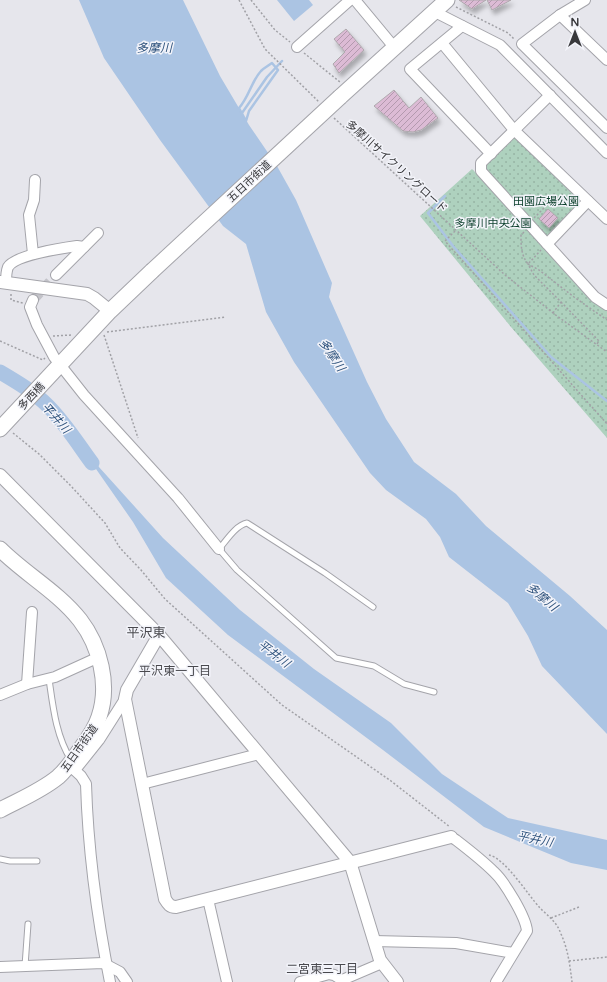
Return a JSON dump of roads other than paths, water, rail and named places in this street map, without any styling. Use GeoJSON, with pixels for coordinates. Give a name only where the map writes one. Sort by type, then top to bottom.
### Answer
{"type":"FeatureCollection","features":[{"type":"Feature","properties":{"kind":"main road","name":"五日市街道"},"geometry":{"type":"LineString","coordinates":[[57,363],[152,271],[433,11],[450,3]]}},
{"type":"Feature","properties":{"kind":"main road","name":"多西橋"},"geometry":{"type":"LineString","coordinates":[[3,427],[57,363]]}},
{"type":"Feature","properties":{"kind":"main road","name":"五日市街道"},"geometry":{"type":"LineString","coordinates":[[0,549],[70,608],[87,630],[99,657],[104,682],[104,696],[101,712],[92,733],[72,765],[49,784],[0,810]]}},
{"type":"Feature","properties":{"kind":"street"},"geometry":{"type":"LineString","coordinates":[[297,47],[350,0]]}},
{"type":"Feature","properties":{"kind":"street"},"geometry":{"type":"LineString","coordinates":[[355,0],[394,47]]}},
{"type":"Feature","properties":{"kind":"street"},"geometry":{"type":"LineString","coordinates":[[585,0],[560,15],[522,44],[607,128]]}},
{"type":"Feature","properties":{"kind":"street"},"geometry":{"type":"LineString","coordinates":[[433,11],[500,45],[607,153]]}},
{"type":"Feature","properties":{"kind":"street"},"geometry":{"type":"LineString","coordinates":[[560,15],[607,60]]}},
{"type":"Feature","properties":{"kind":"street"},"geometry":{"type":"LineString","coordinates":[[462,26],[410,69],[490,154]]}},
{"type":"Feature","properties":{"kind":"street"},"geometry":{"type":"LineString","coordinates":[[442,43],[514,130],[607,219]]}},
{"type":"Feature","properties":{"kind":"street"},"geometry":{"type":"LineString","coordinates":[[550,95],[481,163],[481,171],[595,297],[607,305]]}},
{"type":"Feature","properties":{"kind":"street"},"geometry":{"type":"LineString","coordinates":[[33,254],[29,215],[34,200],[35,180]]}},
{"type":"Feature","properties":{"kind":"street"},"geometry":{"type":"LineString","coordinates":[[547,244],[588,201]]}},
{"type":"Feature","properties":{"kind":"street"},"geometry":{"type":"LineString","coordinates":[[56,275],[98,233]]}},
{"type":"Feature","properties":{"kind":"street"},"geometry":{"type":"LineString","coordinates":[[84,247],[77,246],[33,254],[10,265],[5,283],[87,294],[110,311]]}},
{"type":"Feature","properties":{"kind":"street"},"geometry":{"type":"LineString","coordinates":[[31,304],[44,340],[57,363],[84,395],[178,498],[219,550]]}},
{"type":"Feature","properties":{"kind":"street"},"geometry":{"type":"LineString","coordinates":[[0,475],[159,634],[350,862],[382,963],[397,982]]}},
{"type":"Feature","properties":{"kind":"street"},"geometry":{"type":"LineString","coordinates":[[27,684],[32,612]]}},
{"type":"Feature","properties":{"kind":"street"},"geometry":{"type":"LineString","coordinates":[[110,982],[105,964],[90,860],[86,784],[72,765],[99,740],[125,699],[127,690],[159,634]]}},
{"type":"Feature","properties":{"kind":"street"},"geometry":{"type":"LineString","coordinates":[[0,695],[27,684],[63,674],[99,657]]}},
{"type":"Feature","properties":{"kind":"street"},"geometry":{"type":"LineString","coordinates":[[125,699],[165,899],[168,904],[172,907],[176,907],[350,862],[452,833],[456,840],[495,873],[516,904],[526,925],[527,931],[496,982]]}},
{"type":"Feature","properties":{"kind":"street"},"geometry":{"type":"LineString","coordinates":[[142,784],[259,754]]}},
{"type":"Feature","properties":{"kind":"street"},"geometry":{"type":"LineString","coordinates":[[208,899],[226,982]]}},
{"type":"Feature","properties":{"kind":"street"},"geometry":{"type":"LineString","coordinates":[[374,941],[456,943],[513,953]]}},
{"type":"Feature","properties":{"kind":"street"},"geometry":{"type":"LineString","coordinates":[[0,967],[100,963],[120,972],[127,982]]}},
{"type":"Feature","properties":{"kind":"street"},"geometry":{"type":"LineString","coordinates":[[300,982],[329,974],[342,980],[382,963]]}},
{"type":"Feature","properties":{"kind":"lane"},"geometry":{"type":"LineString","coordinates":[[373,607],[325,573],[247,523],[239,527],[219,550],[237,570],[336,658],[374,666],[404,684],[434,692]]}},
{"type":"Feature","properties":{"kind":"lane"},"geometry":{"type":"LineString","coordinates":[[49,679],[56,725],[72,765]]}},
{"type":"Feature","properties":{"kind":"lane"},"geometry":{"type":"LineString","coordinates":[[0,859],[10,861],[37,861]]}},
{"type":"Feature","properties":{"kind":"lane"},"geometry":{"type":"LineString","coordinates":[[25,966],[28,924]]}},
{"type":"Feature","properties":{"kind":"water","name":"多摩川"},"geometry":{"type":"Polygon","coordinates":[[[79,0],[183,0],[220,76],[249,125],[277,166],[296,200],[332,283],[329,297],[367,382],[386,419],[414,462],[456,494],[486,526],[570,596],[607,630],[607,734],[542,666],[528,636],[508,603],[449,557],[440,537],[426,519],[386,490],[370,473],[294,362],[266,312],[246,244],[223,226],[160,140],[104,58],[79,0]]]}},
{"type":"Feature","properties":{"kind":"water"},"geometry":{"type":"Polygon","coordinates":[[[277,0],[309,0],[313,5],[294,21],[277,0]]]}},
{"type":"Feature","properties":{"kind":"water"},"geometry":{"type":"Polygon","coordinates":[[[80,446],[163,538],[240,610],[314,669],[391,723],[442,774],[508,818],[607,840],[607,870],[571,863],[484,827],[228,635],[166,578],[133,522],[80,446]]]}},
{"type":"Feature","properties":{"kind":"waterway"},"geometry":{"type":"LineString","coordinates":[[242,113],[267,77],[282,61]]}},
{"type":"Feature","properties":{"kind":"waterway"},"geometry":{"type":"LineString","coordinates":[[272,63],[278,70],[249,111],[246,121],[239,108],[258,75],[272,63]]}},
{"type":"Feature","properties":{"kind":"waterway"},"geometry":{"type":"LineString","coordinates":[[445,196],[428,213],[453,246],[551,357],[607,401]]}},
{"type":"Feature","properties":{"kind":"waterway","name":"平井川"},"geometry":{"type":"LineString","coordinates":[[0,372],[19,383],[43,401],[66,426],[92,463]]}},
{"type":"Feature","properties":{"kind":"tunnel"},"geometry":{"type":"LineString","coordinates":[[33,300],[56,275]]}},
{"type":"Feature","properties":{"kind":"district","name":"平沢東"},"geometry":{"type":"Point","coordinates":[146,632]}},
{"type":"Feature","properties":{"kind":"district","name":"平沢東一丁目"},"geometry":{"type":"Point","coordinates":[175,671]}},
{"type":"Feature","properties":{"kind":"district","name":"二宮東三丁目"},"geometry":{"type":"Point","coordinates":[322,969]}},
{"type":"Feature","properties":{"kind":"park label","name":"田園広場公園"},"geometry":{"type":"Point","coordinates":[546,201]}},
{"type":"Feature","properties":{"kind":"park label","name":"多摩川中央公園"},"geometry":{"type":"Point","coordinates":[493,223]}}]}
